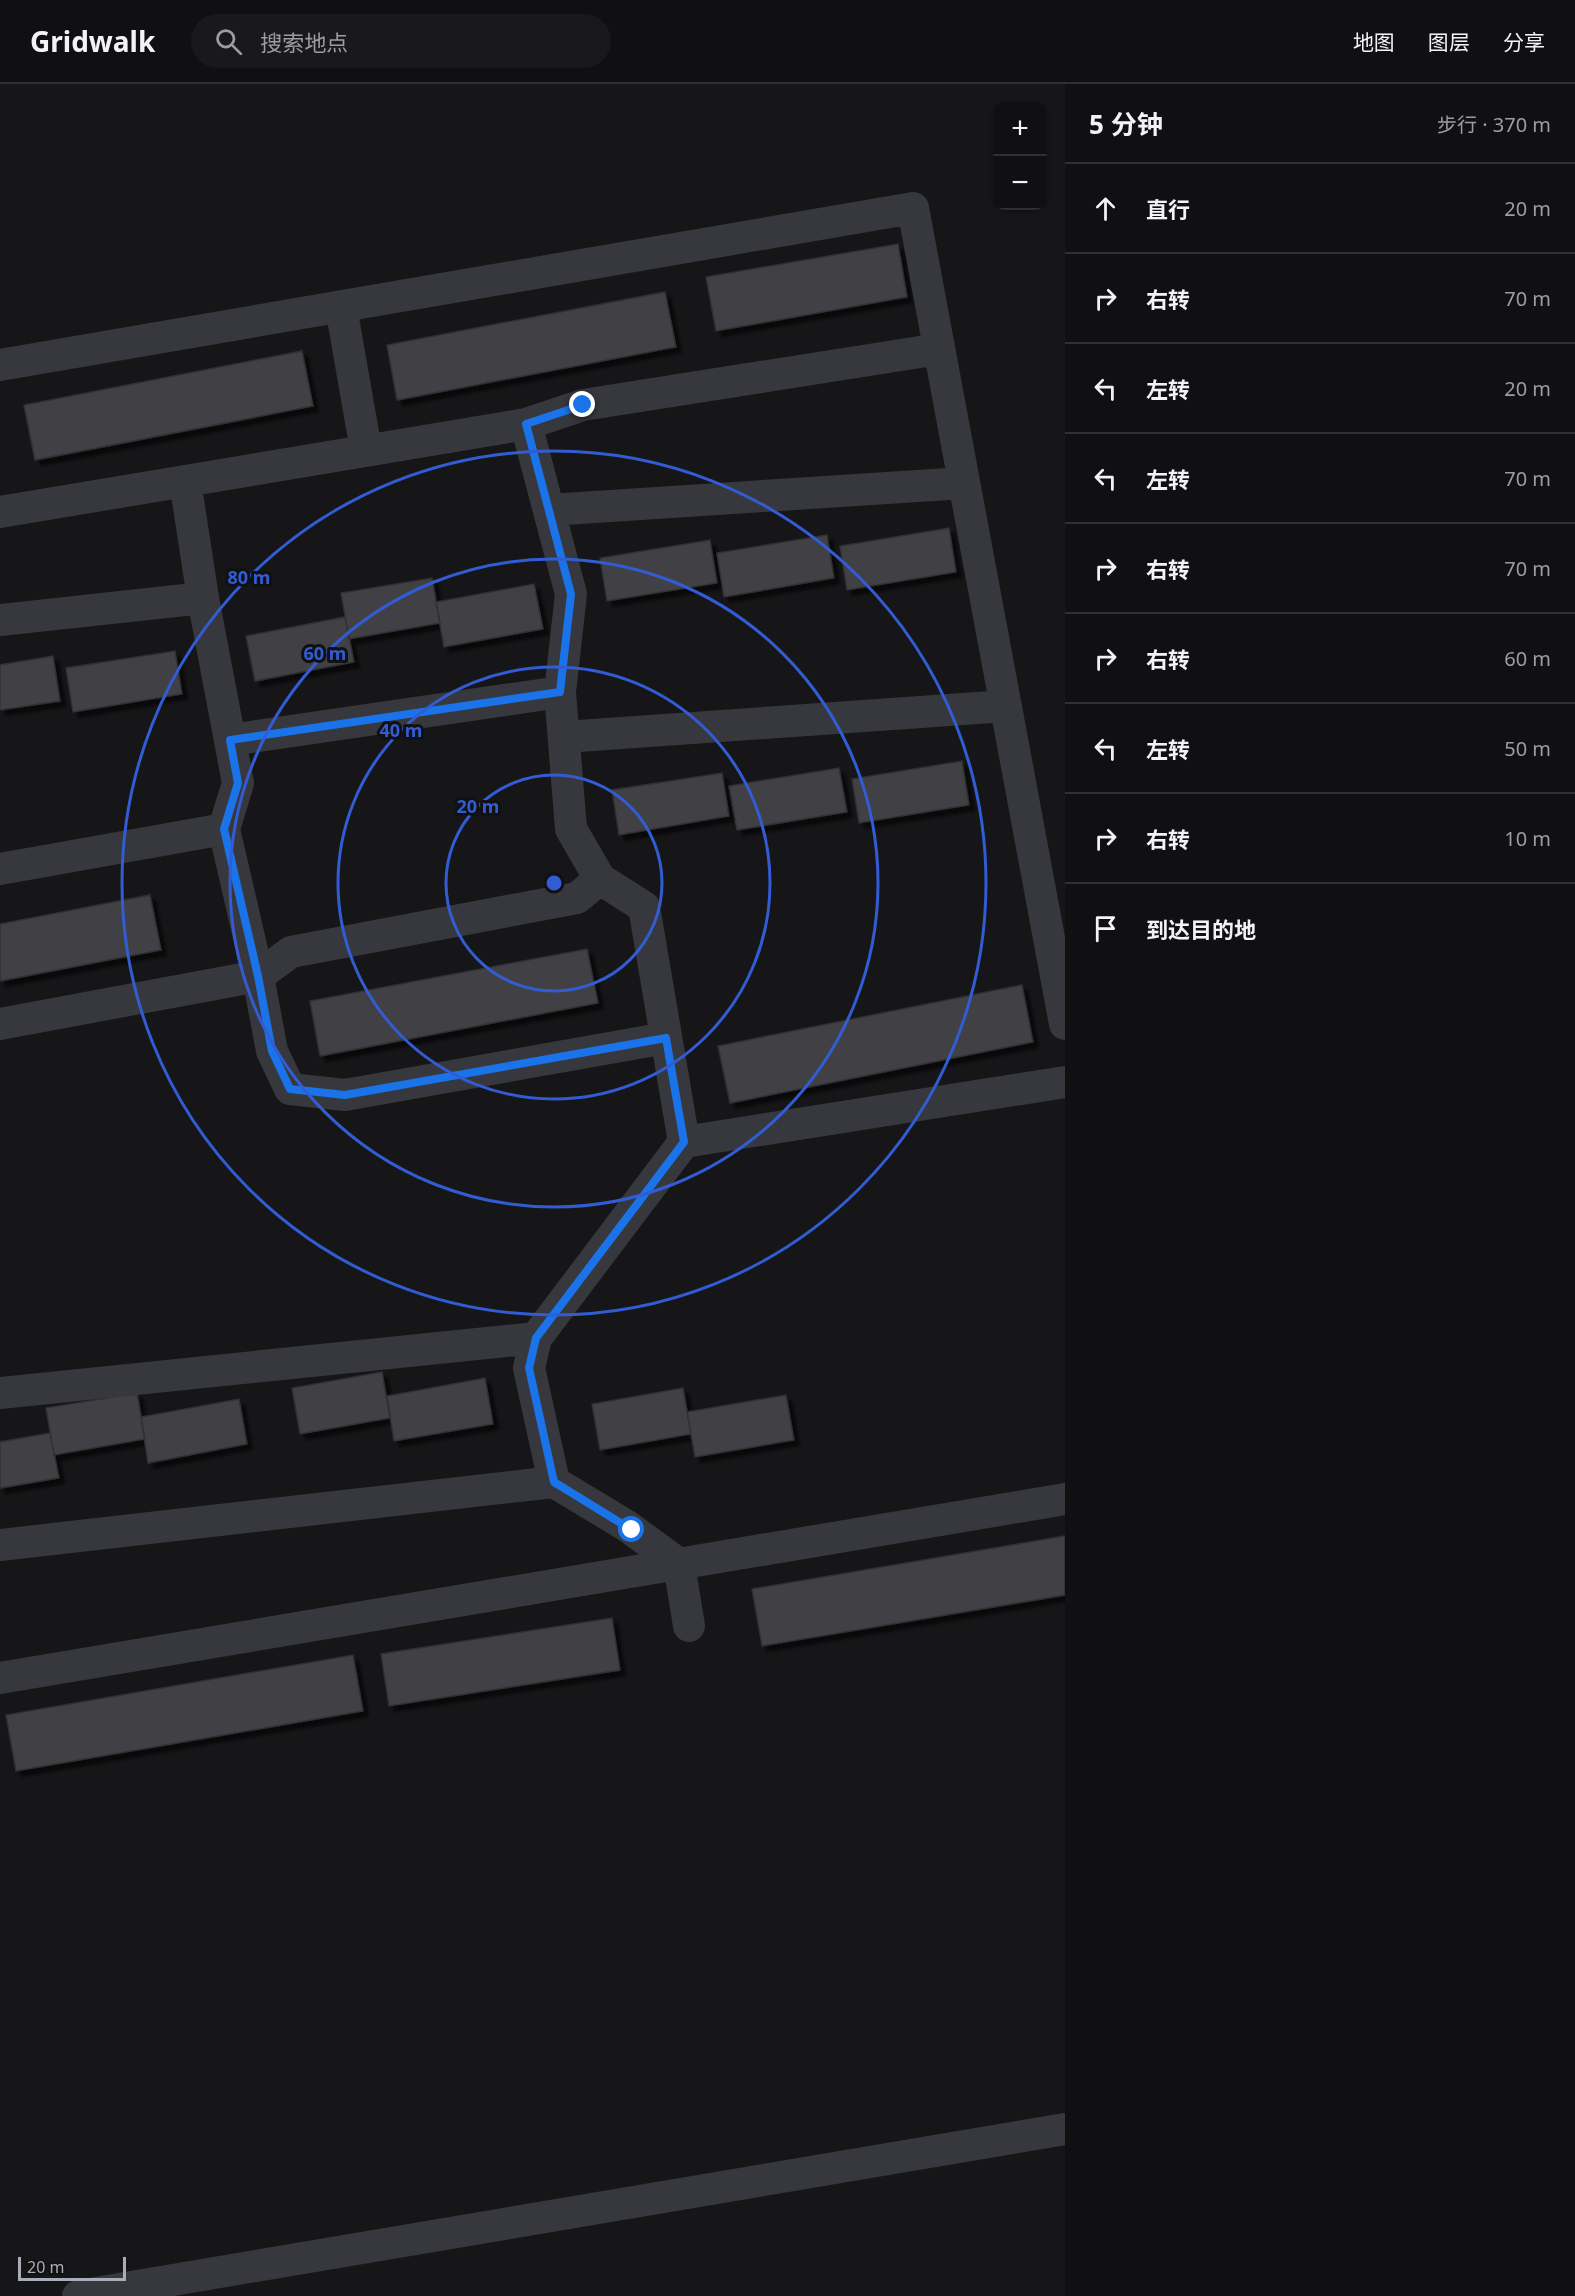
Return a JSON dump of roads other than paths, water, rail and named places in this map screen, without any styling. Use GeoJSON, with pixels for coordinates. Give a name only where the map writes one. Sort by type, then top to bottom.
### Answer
{"type":"FeatureCollection","features":[{"type":"Feature","properties":{"kind":"street"},"geometry":{"type":"LineString","coordinates":[[0,365],[912,208],[1065,1024]]}},
{"type":"Feature","properties":{"kind":"street"},"geometry":{"type":"LineString","coordinates":[[341,307],[366,450]]}},
{"type":"Feature","properties":{"kind":"street"},"geometry":{"type":"LineString","coordinates":[[0,512],[526,424],[583,405],[939,349]]}},
{"type":"Feature","properties":{"kind":"street"},"geometry":{"type":"LineString","coordinates":[[526,424],[571,594],[560,692],[571,829],[600,879],[644,907],[684,1142]]}},
{"type":"Feature","properties":{"kind":"street"},"geometry":{"type":"LineString","coordinates":[[185,481],[203,598],[238,783],[224,829],[258,976],[272,1051],[290,1089],[345,1095],[666,1038]]}},
{"type":"Feature","properties":{"kind":"street"},"geometry":{"type":"LineString","coordinates":[[549,510],[964,483]]}},
{"type":"Feature","properties":{"kind":"street"},"geometry":{"type":"LineString","coordinates":[[0,620],[203,598]]}},
{"type":"Feature","properties":{"kind":"street"},"geometry":{"type":"LineString","coordinates":[[230,740],[560,692]]}},
{"type":"Feature","properties":{"kind":"street"},"geometry":{"type":"LineString","coordinates":[[564,737],[1006,706]]}},
{"type":"Feature","properties":{"kind":"street"},"geometry":{"type":"LineString","coordinates":[[0,870],[224,829]]}},
{"type":"Feature","properties":{"kind":"street"},"geometry":{"type":"LineString","coordinates":[[0,1024],[258,976],[291,952],[577,898],[600,879]]}},
{"type":"Feature","properties":{"kind":"street"},"geometry":{"type":"LineString","coordinates":[[554,1482],[529,1368],[536,1338],[684,1142],[1065,1082]]}},
{"type":"Feature","properties":{"kind":"street"},"geometry":{"type":"LineString","coordinates":[[0,1393],[536,1338]]}},
{"type":"Feature","properties":{"kind":"street"},"geometry":{"type":"LineString","coordinates":[[0,1545],[554,1482],[627,1526],[679,1564],[689,1626]]}},
{"type":"Feature","properties":{"kind":"street"},"geometry":{"type":"LineString","coordinates":[[0,1678],[1065,1499]]}},
{"type":"Feature","properties":{"kind":"street"},"geometry":{"type":"LineString","coordinates":[[78,2296],[1065,2129]]}}]}
